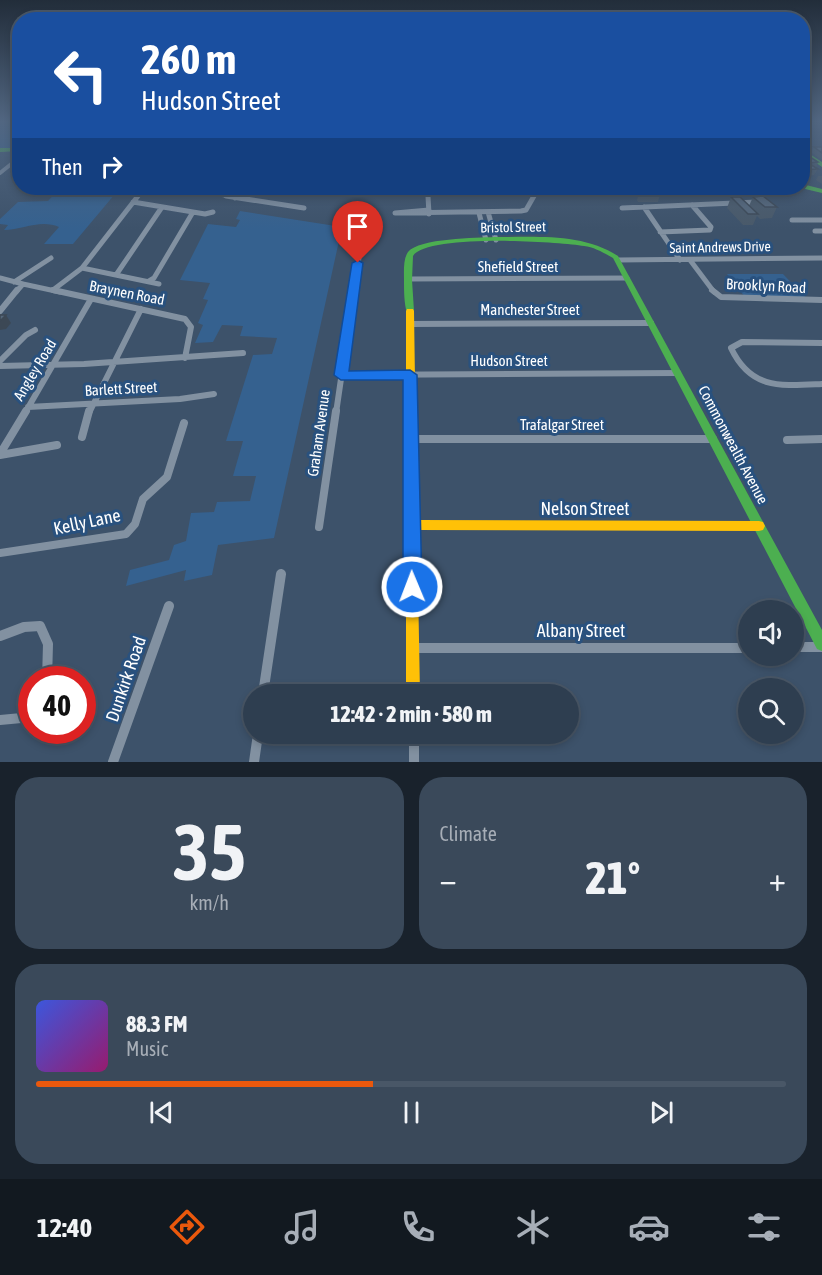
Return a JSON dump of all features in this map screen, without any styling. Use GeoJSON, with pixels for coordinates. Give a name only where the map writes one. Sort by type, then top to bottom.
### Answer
{"type":"FeatureCollection","features":[{"type":"Feature","properties":{"kind":"street"},"geometry":{"type":"LineString","coordinates":[[0,173],[12,163]]}},
{"type":"Feature","properties":{"kind":"street"},"geometry":{"type":"LineString","coordinates":[[53,290],[82,268],[138,195]]}},
{"type":"Feature","properties":{"kind":"street"},"geometry":{"type":"LineString","coordinates":[[219,195],[304,208]]}},
{"type":"Feature","properties":{"kind":"street"},"geometry":{"type":"LineString","coordinates":[[428,195],[429,212]]}},
{"type":"Feature","properties":{"kind":"street"},"geometry":{"type":"LineString","coordinates":[[429,212],[395,213],[398,211],[479,213],[525,210],[534,195]]}},
{"type":"Feature","properties":{"kind":"street"},"geometry":{"type":"LineString","coordinates":[[133,202],[193,212],[213,212]]}},
{"type":"Feature","properties":{"kind":"street"},"geometry":{"type":"LineString","coordinates":[[622,208],[757,202]]}},
{"type":"Feature","properties":{"kind":"street"},"geometry":{"type":"LineString","coordinates":[[660,232],[710,230],[711,227],[692,205]]}},
{"type":"Feature","properties":{"kind":"street"},"geometry":{"type":"LineString","coordinates":[[116,275],[162,207]]}},
{"type":"Feature","properties":{"kind":"street"},"geometry":{"type":"LineString","coordinates":[[644,207],[680,260]]}},
{"type":"Feature","properties":{"kind":"street"},"geometry":{"type":"LineString","coordinates":[[149,281],[193,212]]}},
{"type":"Feature","properties":{"kind":"street"},"geometry":{"type":"LineString","coordinates":[[488,212],[491,240]]}},
{"type":"Feature","properties":{"kind":"street"},"geometry":{"type":"LineString","coordinates":[[479,213],[491,240]]}},
{"type":"Feature","properties":{"kind":"street"},"geometry":{"type":"LineString","coordinates":[[792,220],[822,220]]}},
{"type":"Feature","properties":{"kind":"street"},"geometry":{"type":"LineString","coordinates":[[815,231],[822,231]]}},
{"type":"Feature","properties":{"kind":"street","name":"Graham Avenue"},"geometry":{"type":"LineString","coordinates":[[319,527],[362,237]]}},
{"type":"Feature","properties":{"kind":"street","name":"Bristol Street"},"geometry":{"type":"LineString","coordinates":[[409,279],[409,256],[414,249],[427,244],[546,239],[576,243],[607,251],[618,260]]}},
{"type":"Feature","properties":{"kind":"street"},"geometry":{"type":"LineString","coordinates":[[14,282],[51,258]]}},
{"type":"Feature","properties":{"kind":"street","name":"Saint Andrews Drive"},"geometry":{"type":"LineString","coordinates":[[618,260],[822,258]]}},
{"type":"Feature","properties":{"kind":"street","name":"Commonwealth Avenue"},"geometry":{"type":"LineString","coordinates":[[618,260],[822,646]]}},
{"type":"Feature","properties":{"kind":"street","name":"Brooklyn Road"},"geometry":{"type":"LineString","coordinates":[[690,260],[711,291],[721,297],[822,300]]}},
{"type":"Feature","properties":{"kind":"street"},"geometry":{"type":"LineString","coordinates":[[82,268],[159,284]]}},
{"type":"Feature","properties":{"kind":"street","name":"Braynen Road"},"geometry":{"type":"LineString","coordinates":[[0,278],[170,314],[189,322],[191,327],[185,358]]}},
{"type":"Feature","properties":{"kind":"street","name":"Shefield Street"},"geometry":{"type":"LineString","coordinates":[[409,279],[627,278]]}},
{"type":"Feature","properties":{"kind":"street"},"geometry":{"type":"LineString","coordinates":[[409,279],[414,684]]}},
{"type":"Feature","properties":{"kind":"street"},"geometry":{"type":"LineString","coordinates":[[0,311],[23,284]]}},
{"type":"Feature","properties":{"kind":"street","name":"Angley Road"},"geometry":{"type":"LineString","coordinates":[[0,455],[91,298]]}},
{"type":"Feature","properties":{"kind":"street"},"geometry":{"type":"LineString","coordinates":[[82,437],[81,432],[92,404],[141,309]]}},
{"type":"Feature","properties":{"kind":"street","name":"Manchester Street"},"geometry":{"type":"LineString","coordinates":[[410,324],[651,323]]}},
{"type":"Feature","properties":{"kind":"street"},"geometry":{"type":"LineString","coordinates":[[0,361],[34,330]]}},
{"type":"Feature","properties":{"kind":"street"},"geometry":{"type":"LineString","coordinates":[[822,343],[742,342],[731,348],[746,372],[760,382],[782,385],[822,384]]}},
{"type":"Feature","properties":{"kind":"street"},"geometry":{"type":"LineString","coordinates":[[0,366],[113,363],[243,353]]}},
{"type":"Feature","properties":{"kind":"street","name":"Hudson Street"},"geometry":{"type":"LineString","coordinates":[[341,375],[678,373]]}},
{"type":"Feature","properties":{"kind":"street","name":"Barlett Street"},"geometry":{"type":"LineString","coordinates":[[28,407],[180,399],[214,394]]}},
{"type":"Feature","properties":{"kind":"street","name":"Kelly Lane"},"geometry":{"type":"LineString","coordinates":[[0,553],[126,534],[131,531],[142,499],[162,484],[171,468],[184,423]]}},
{"type":"Feature","properties":{"kind":"street","name":"Trafalgar Street"},"geometry":{"type":"LineString","coordinates":[[411,439],[713,439]]}},
{"type":"Feature","properties":{"kind":"street"},"geometry":{"type":"LineString","coordinates":[[788,440],[822,439]]}},
{"type":"Feature","properties":{"kind":"street"},"geometry":{"type":"LineString","coordinates":[[0,455],[57,445]]}},
{"type":"Feature","properties":{"kind":"street","name":"Nelson Street"},"geometry":{"type":"LineString","coordinates":[[412,525],[759,526]]}},
{"type":"Feature","properties":{"kind":"street"},"geometry":{"type":"LineString","coordinates":[[264,684],[281,574]]}},
{"type":"Feature","properties":{"kind":"street","name":"Dunkirk Road"},"geometry":{"type":"LineString","coordinates":[[113,762],[169,606]]}},
{"type":"Feature","properties":{"kind":"street"},"geometry":{"type":"LineString","coordinates":[[0,636],[24,627],[40,626],[46,632],[47,666]]}},
{"type":"Feature","properties":{"kind":"street"},"geometry":{"type":"LineString","coordinates":[[804,647],[822,646]]}},
{"type":"Feature","properties":{"kind":"street","name":"Albany Street"},"geometry":{"type":"LineString","coordinates":[[413,648],[738,648]]}},
{"type":"Feature","properties":{"kind":"street"},"geometry":{"type":"LineString","coordinates":[[0,720],[18,718]]}},
{"type":"Feature","properties":{"kind":"street"},"geometry":{"type":"LineString","coordinates":[[254,762],[257,744]]}},
{"type":"Feature","properties":{"kind":"street"},"geometry":{"type":"LineString","coordinates":[[414,744],[414,762]]}},
{"type":"Feature","properties":{"kind":"shaded area"},"geometry":{"type":"Polygon","coordinates":[[[54,195],[114,195],[73,244],[44,244],[59,227],[52,225],[38,224],[4,230],[8,225],[0,224],[0,219],[18,202],[48,201],[54,195]]]}},
{"type":"Feature","properties":{"kind":"shaded area"},"geometry":{"type":"Polygon","coordinates":[[[240,211],[342,227],[274,538],[218,545],[212,575],[184,581],[186,570],[126,586],[130,570],[169,560],[174,545],[186,541],[191,513],[214,512],[217,502],[250,501],[256,476],[233,476],[243,441],[226,441],[253,355],[272,354],[277,338],[240,336],[243,326],[222,325],[213,342],[195,343],[203,325],[198,323],[208,300],[203,299],[210,283],[180,280],[208,224],[236,227],[240,220],[236,219],[240,211]]]}},
{"type":"Feature","properties":{"kind":"shaded area"},"geometry":{"type":"Polygon","coordinates":[[[727,274],[783,274],[806,298],[745,297],[727,274]]]}},
{"type":"Feature","properties":{"kind":"building"},"geometry":{"type":"Polygon","coordinates":[[[810,158],[811,158],[818,162],[810,163],[810,158]]]}},
{"type":"Feature","properties":{"kind":"building"},"geometry":{"type":"Polygon","coordinates":[[[763,196],[777,207],[765,207],[753,197],[763,196]]]}},
{"type":"Feature","properties":{"kind":"building"},"geometry":{"type":"Polygon","coordinates":[[[731,197],[740,197],[758,214],[748,214],[731,197]]]}},
{"type":"Feature","properties":{"kind":"traffic: fast"},"geometry":{"type":"LineString","coordinates":[[812,158],[822,165]]}},
{"type":"Feature","properties":{"kind":"traffic: fast"},"geometry":{"type":"LineString","coordinates":[[810,188],[822,191]]}},
{"type":"Feature","properties":{"kind":"traffic: fast"},"geometry":{"type":"LineString","coordinates":[[410,311],[409,256],[411,252],[422,246],[466,240],[551,240],[587,244],[616,257],[822,644]]}},
{"type":"Feature","properties":{"kind":"traffic: slow"},"geometry":{"type":"LineString","coordinates":[[410,311],[413,684]]}},
{"type":"Feature","properties":{"kind":"traffic: slow"},"geometry":{"type":"LineString","coordinates":[[412,525],[759,526]]}},
{"type":"Feature","properties":{"kind":"route"},"geometry":{"type":"LineString","coordinates":[[358,263],[341,375],[410,375],[412,587]]}}]}
